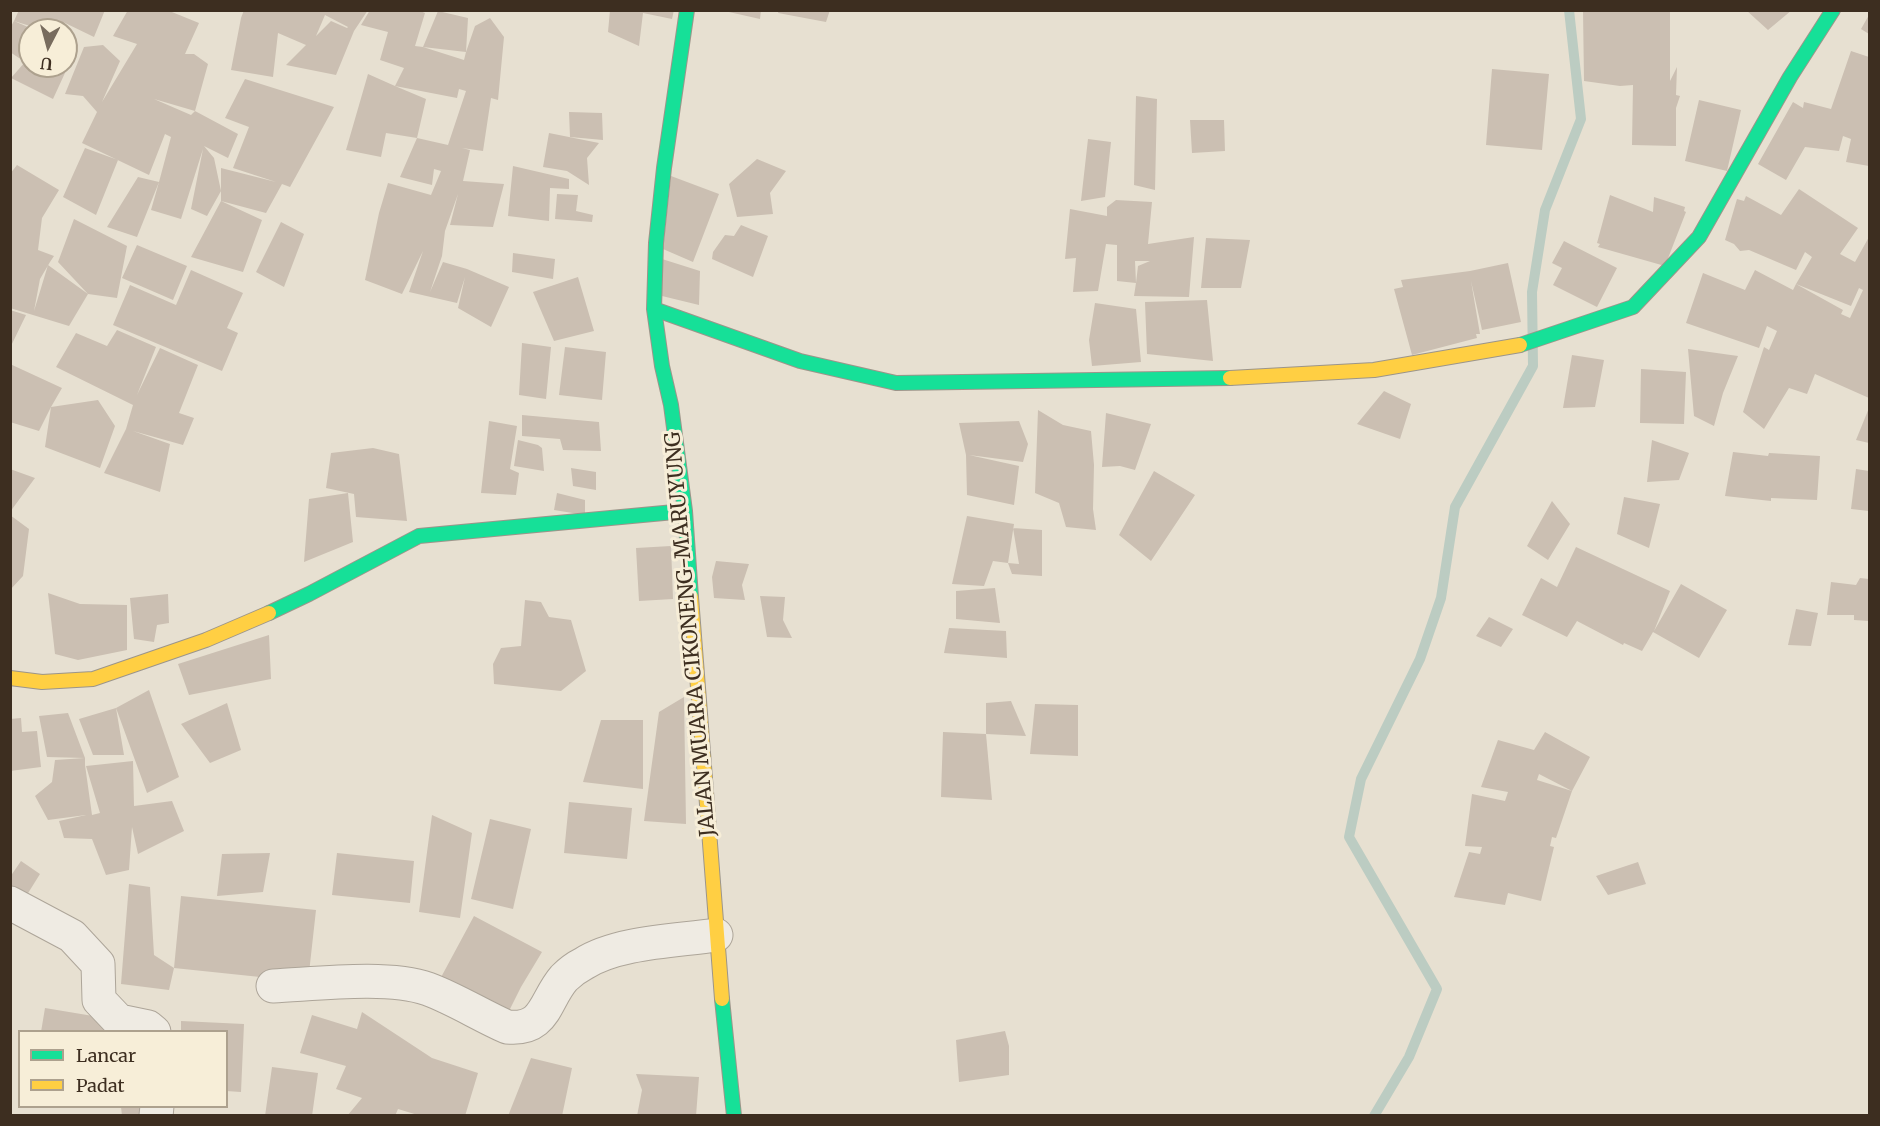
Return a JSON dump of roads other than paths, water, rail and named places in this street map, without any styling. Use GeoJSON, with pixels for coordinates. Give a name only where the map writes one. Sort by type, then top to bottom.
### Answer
{"type":"FeatureCollection","features":[{"type":"Feature","properties":{"kind":"street","name":"JALAN MUARA CIKONENG-MARUYUNG"},"geometry":{"type":"LineString","coordinates":[[687,10],[664,168],[656,243],[654,309],[662,366],[671,405],[685,511],[716,935],[734,1116]]}},
{"type":"Feature","properties":{"kind":"street"},"geometry":{"type":"LineString","coordinates":[[654,309],[800,361],[896,383],[1204,379],[1374,370],[1527,344],[1633,307],[1699,237],[1790,77],[1833,10]]}},
{"type":"Feature","properties":{"kind":"street"},"geometry":{"type":"LineString","coordinates":[[10,678],[42,682],[93,679],[103,676],[206,640],[309,594],[419,536],[685,511]]}},
{"type":"Feature","properties":{"kind":"street"},"geometry":{"type":"LineString","coordinates":[[10,903],[72,936],[98,964],[99,1000],[119,1020],[148,1027],[152,1030]]}},
{"type":"Feature","properties":{"kind":"street"},"geometry":{"type":"LineString","coordinates":[[273,986],[374,981],[416,986],[426,988],[507,1027],[520,1028],[536,1020],[564,977],[583,963],[621,948],[716,935]]}},
{"type":"Feature","properties":{"kind":"waterway"},"geometry":{"type":"LineString","coordinates":[[1374,1116],[1409,1057],[1437,989],[1349,837],[1361,779],[1420,659],[1441,598],[1455,507],[1533,366],[1532,292],[1545,210],[1581,119],[1569,10]]}}]}
